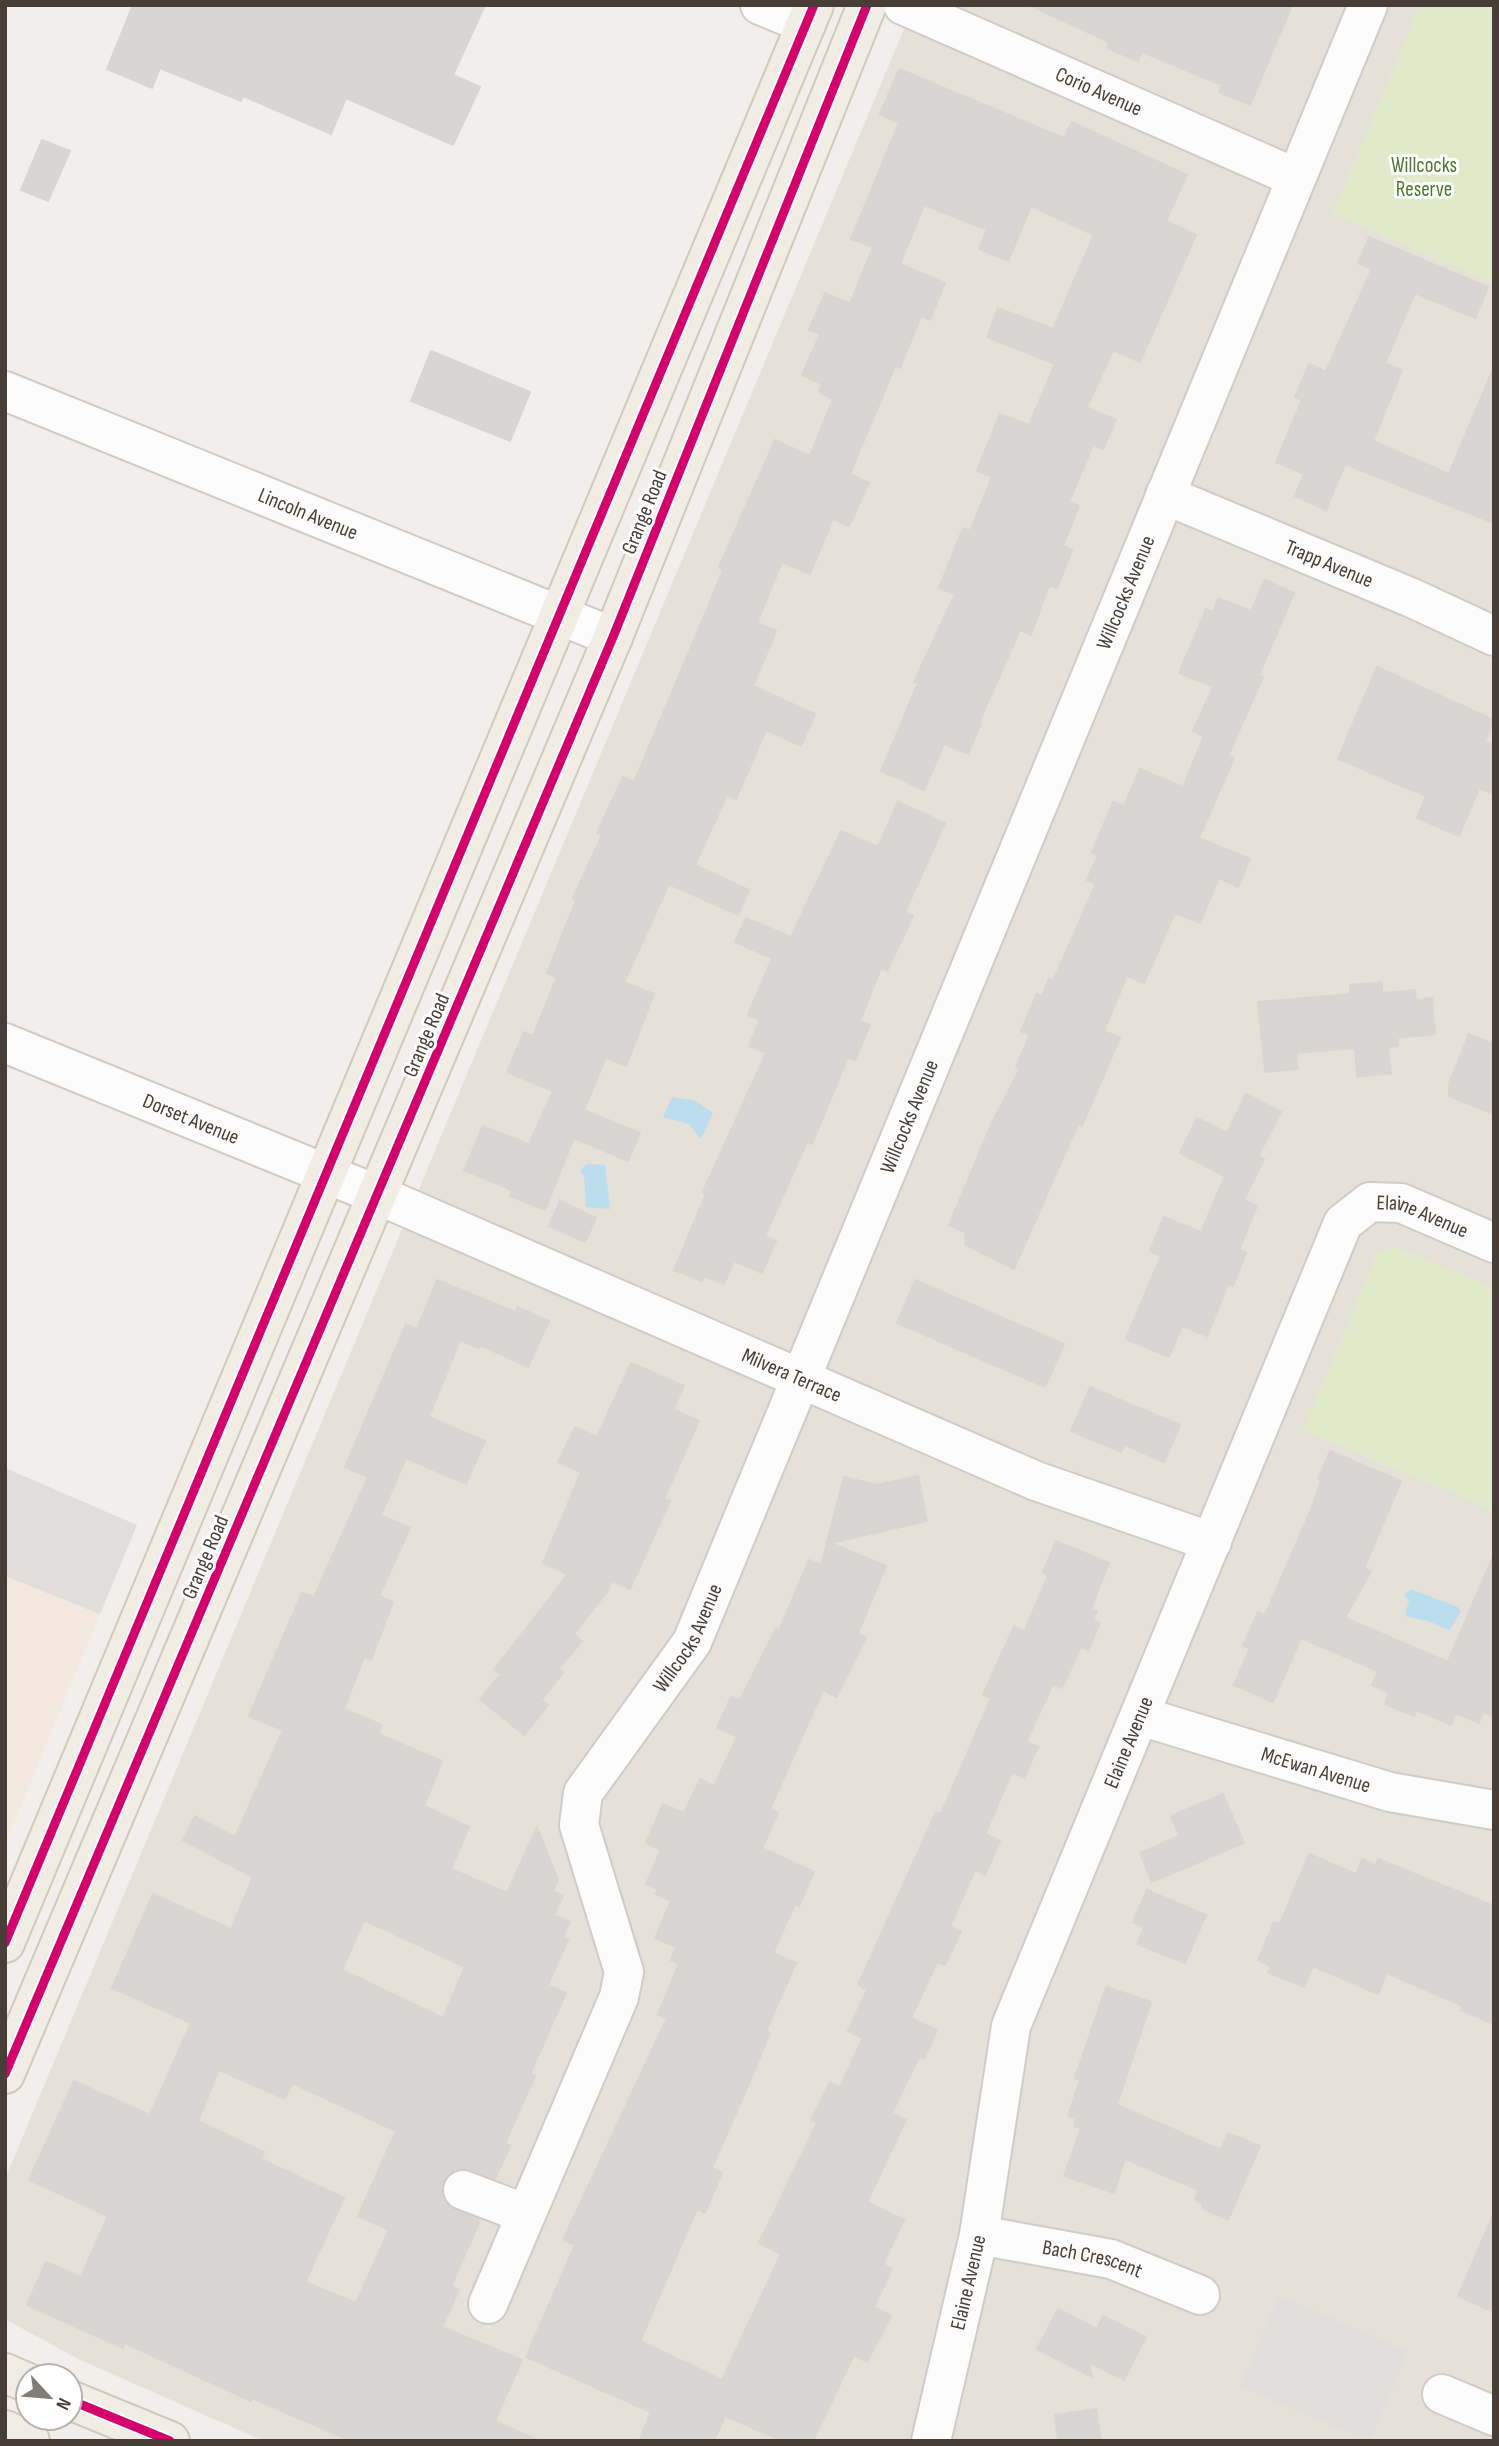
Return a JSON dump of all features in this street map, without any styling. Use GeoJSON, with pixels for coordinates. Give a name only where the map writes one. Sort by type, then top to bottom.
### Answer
{"type":"FeatureCollection","features":[{"type":"Feature","properties":{"kind":"main road"},"geometry":{"type":"LineString","coordinates":[[810,15],[845,5]]}},
{"type":"Feature","properties":{"kind":"main road","name":"Grange Road"},"geometry":{"type":"LineString","coordinates":[[5,2074],[613,637],[867,5]]}},
{"type":"Feature","properties":{"kind":"main road","name":"Grange Road"},"geometry":{"type":"LineString","coordinates":[[5,1943],[810,15]]}},
{"type":"Feature","properties":{"kind":"main road"},"geometry":{"type":"LineString","coordinates":[[84,2406],[170,2441]]}},
{"type":"Feature","properties":{"kind":"main road"},"geometry":{"type":"LineString","coordinates":[[5,2430],[30,2441]]}},
{"type":"Feature","properties":{"kind":"street"},"geometry":{"type":"LineString","coordinates":[[760,5],[810,15]]}},
{"type":"Feature","properties":{"kind":"street","name":"Corio Avenue"},"geometry":{"type":"LineString","coordinates":[[903,5],[1294,177]]}},
{"type":"Feature","properties":{"kind":"street","name":"Willcocks Avenue"},"geometry":{"type":"LineString","coordinates":[[488,2304],[619,1997],[624,1972],[579,1825],[583,1793],[692,1642],[1294,177],[1368,5]]}},
{"type":"Feature","properties":{"kind":"street","name":"Lincoln Avenue"},"geometry":{"type":"LineString","coordinates":[[5,391],[613,637]]}},
{"type":"Feature","properties":{"kind":"street","name":"Trapp Avenue"},"geometry":{"type":"LineString","coordinates":[[1165,495],[1400,593],[1494,636]]}},
{"type":"Feature","properties":{"kind":"street","name":"Dorset Avenue"},"geometry":{"type":"LineString","coordinates":[[5,1043],[377,1195]]}},
{"type":"Feature","properties":{"kind":"street","name":"Milvera Terrace"},"geometry":{"type":"LineString","coordinates":[[377,1195],[1036,1481],[1212,1542]]}},
{"type":"Feature","properties":{"kind":"street","name":"Elaine Avenue"},"geometry":{"type":"LineString","coordinates":[[931,2441],[979,2235],[1011,2026],[1343,1223],[1370,1202],[1401,1203],[1494,1243]]}},
{"type":"Feature","properties":{"kind":"street","name":"McEwan Avenue"},"geometry":{"type":"LineString","coordinates":[[1140,1716],[1390,1792],[1494,1810]]}},
{"type":"Feature","properties":{"kind":"street"},"geometry":{"type":"LineString","coordinates":[[463,2190],[526,2214]]}},
{"type":"Feature","properties":{"kind":"street","name":"Bach Crescent"},"geometry":{"type":"LineString","coordinates":[[979,2235],[1111,2259],[1200,2295]]}},
{"type":"Feature","properties":{"kind":"street"},"geometry":{"type":"LineString","coordinates":[[1442,2393],[1494,2416]]}},
{"type":"Feature","properties":{"kind":"shaded area"},"geometry":{"type":"Polygon","coordinates":[[[914,5],[1494,5],[1494,2441],[264,2441],[78,2359],[5,2319],[5,2179],[914,5]]]}},
{"type":"Feature","properties":{"kind":"shaded area"},"geometry":{"type":"Polygon","coordinates":[[[5,1468],[137,1525],[5,1844],[5,1468]]]}},
{"type":"Feature","properties":{"kind":"shaded area"},"geometry":{"type":"Polygon","coordinates":[[[5,1468],[137,1525],[100,1614],[5,1576],[5,1468]]]}},
{"type":"Feature","properties":{"kind":"shaded area"},"geometry":{"type":"Polygon","coordinates":[[[1279,2296],[1408,2351],[1370,2441],[1240,2387],[1279,2296]]]}},
{"type":"Feature","properties":{"kind":"green space","name":"Willcocks Reserve"},"geometry":{"type":"Polygon","coordinates":[[[1420,5],[1494,5],[1494,284],[1332,214],[1420,5]]]}},
{"type":"Feature","properties":{"kind":"green space"},"geometry":{"type":"Polygon","coordinates":[[[1396,1247],[1494,1288],[1494,1511],[1303,1430],[1377,1253],[1396,1247]]]}},
{"type":"Feature","properties":{"kind":"water"},"geometry":{"type":"Polygon","coordinates":[[[672,1097],[696,1101],[713,1113],[701,1139],[689,1124],[663,1117],[672,1097]]]}},
{"type":"Feature","properties":{"kind":"water"},"geometry":{"type":"Polygon","coordinates":[[[587,1164],[605,1165],[610,1209],[586,1207],[584,1176],[580,1170],[587,1164]]]}},
{"type":"Feature","properties":{"kind":"water"},"geometry":{"type":"Polygon","coordinates":[[[1411,1589],[1458,1607],[1461,1611],[1450,1630],[1428,1621],[1407,1617],[1405,1614],[1409,1601],[1404,1595],[1411,1589]]]}},
{"type":"Feature","properties":{"kind":"building"},"geometry":{"type":"Polygon","coordinates":[[[133,5],[485,5],[453,75],[480,87],[453,145],[346,98],[331,134],[243,96],[241,101],[160,68],[152,88],[107,69],[133,5]]]}},
{"type":"Feature","properties":{"kind":"building"},"geometry":{"type":"Polygon","coordinates":[[[1029,5],[1292,5],[1250,105],[1219,92],[1222,85],[1142,52],[1138,61],[1107,48],[1109,42],[1029,5]]]}},
{"type":"Feature","properties":{"kind":"building"},"geometry":{"type":"Polygon","coordinates":[[[899,69],[1064,138],[1072,122],[1187,175],[1166,221],[1196,235],[1140,362],[1113,350],[1087,407],[1116,420],[1103,449],[1093,445],[1069,502],[1079,506],[1063,546],[1072,550],[1057,588],[1049,585],[1031,635],[1020,630],[979,722],[981,723],[968,754],[944,744],[924,790],[881,771],[918,683],[914,682],[955,594],[939,588],[963,528],[970,531],[992,477],[977,471],[1000,414],[1029,425],[1055,364],[987,337],[998,308],[1053,329],[1094,235],[1031,206],[1008,261],[979,249],[987,230],[924,205],[900,264],[945,283],[930,320],[921,316],[900,368],[895,366],[850,474],[869,483],[849,526],[833,519],[810,574],[782,562],[757,623],[776,631],[753,686],[815,714],[801,746],[766,730],[736,799],[727,795],[695,865],[749,890],[738,915],[669,884],[624,982],[654,994],[626,1066],[606,1057],[584,1110],[640,1133],[628,1161],[574,1138],[545,1210],[510,1196],[512,1190],[464,1170],[483,1126],[529,1144],[553,1091],[507,1072],[524,1032],[533,1036],[557,977],[547,973],[576,900],[573,898],[602,835],[597,833],[623,777],[634,782],[723,570],[719,567],[775,440],[810,456],[833,399],[819,392],[822,384],[802,375],[820,334],[809,330],[825,293],[850,304],[873,247],[851,239],[899,123],[880,114],[899,69]]]}},
{"type":"Feature","properties":{"kind":"building"},"geometry":{"type":"Polygon","coordinates":[[[42,140],[70,151],[48,201],[21,190],[42,140]]]}},
{"type":"Feature","properties":{"kind":"building"},"geometry":{"type":"Polygon","coordinates":[[[1369,237],[1488,287],[1475,318],[1415,293],[1385,363],[1402,370],[1373,441],[1449,474],[1494,367],[1494,523],[1345,464],[1326,510],[1295,496],[1304,474],[1276,462],[1302,400],[1295,397],[1309,364],[1326,371],[1372,269],[1358,263],[1369,237]]]}},
{"type":"Feature","properties":{"kind":"building"},"geometry":{"type":"Polygon","coordinates":[[[431,351],[530,392],[510,441],[411,401],[431,351]]]}},
{"type":"Feature","properties":{"kind":"building"},"geometry":{"type":"Polygon","coordinates":[[[1265,580],[1294,593],[1259,675],[1263,677],[1228,756],[1234,758],[1199,838],[1250,859],[1238,887],[1219,878],[1200,923],[1175,913],[1144,983],[1127,976],[1104,1031],[1120,1038],[1082,1126],[1078,1124],[1014,1269],[965,1245],[966,1233],[949,1225],[992,1123],[1020,1068],[1016,1067],[1030,1035],[1021,1031],[1037,994],[1042,996],[1049,979],[1053,981],[1096,884],[1087,880],[1098,855],[1092,852],[1113,802],[1124,806],[1140,769],[1183,787],[1204,736],[1193,731],[1213,687],[1179,673],[1206,609],[1213,612],[1218,598],[1251,611],[1265,580]]]}},
{"type":"Feature","properties":{"kind":"building"},"geometry":{"type":"Polygon","coordinates":[[[1377,667],[1494,720],[1485,741],[1494,745],[1494,794],[1479,788],[1459,836],[1417,818],[1426,796],[1338,759],[1377,667]]]}},
{"type":"Feature","properties":{"kind":"building"},"geometry":{"type":"Polygon","coordinates":[[[898,802],[945,823],[905,912],[913,916],[887,971],[881,968],[860,1021],[870,1025],[855,1060],[848,1057],[812,1144],[807,1142],[765,1236],[776,1241],[762,1273],[734,1261],[724,1284],[704,1276],[702,1281],[674,1270],[706,1194],[703,1192],[766,1053],[749,1046],[760,1020],[748,1015],[772,958],[735,942],[746,918],[791,937],[841,831],[878,847],[898,802]]]}},
{"type":"Feature","properties":{"kind":"building"},"geometry":{"type":"Polygon","coordinates":[[[1382,982],[1382,993],[1415,990],[1416,1000],[1432,998],[1435,1034],[1397,1038],[1398,1046],[1388,1047],[1391,1073],[1357,1077],[1355,1048],[1296,1053],[1298,1069],[1265,1072],[1258,1002],[1350,994],[1350,985],[1382,982]]]}},
{"type":"Feature","properties":{"kind":"building"},"geometry":{"type":"Polygon","coordinates":[[[1469,1034],[1494,1044],[1494,1114],[1449,1096],[1449,1084],[1469,1034]]]}},
{"type":"Feature","properties":{"kind":"building"},"geometry":{"type":"Polygon","coordinates":[[[1246,1094],[1281,1112],[1258,1156],[1264,1159],[1244,1200],[1257,1206],[1239,1250],[1246,1253],[1233,1286],[1228,1284],[1207,1336],[1182,1326],[1169,1357],[1126,1339],[1161,1256],[1150,1251],[1164,1217],[1201,1232],[1225,1176],[1180,1153],[1197,1118],[1227,1133],[1246,1094]]]}},
{"type":"Feature","properties":{"kind":"building"},"geometry":{"type":"Polygon","coordinates":[[[560,1201],[596,1218],[585,1242],[549,1226],[560,1201]]]}},
{"type":"Feature","properties":{"kind":"building"},"geometry":{"type":"Polygon","coordinates":[[[437,1280],[516,1312],[518,1307],[549,1321],[528,1367],[480,1345],[479,1348],[460,1340],[429,1417],[485,1441],[466,1484],[406,1458],[381,1515],[410,1528],[379,1596],[393,1602],[371,1660],[364,1657],[344,1709],[382,1725],[378,1734],[442,1761],[424,1806],[469,1827],[451,1869],[507,1893],[537,1827],[558,1880],[553,1891],[563,1896],[554,1915],[570,1922],[563,1937],[568,1940],[548,1985],[566,1993],[530,2074],[535,2076],[505,2143],[510,2146],[495,2179],[459,2169],[449,2174],[442,2183],[441,2193],[447,2204],[478,2219],[479,2223],[451,2286],[459,2290],[442,2327],[522,2360],[495,2421],[539,2441],[351,2441],[252,2398],[251,2401],[125,2343],[123,2348],[27,2305],[46,2262],[81,2277],[108,2216],[29,2180],[74,2081],[150,2115],[191,2023],[112,1988],[153,1894],[231,1929],[253,1877],[183,1840],[195,1816],[235,1837],[283,1730],[249,1716],[302,1593],[314,1597],[368,1477],[345,1467],[406,1324],[417,1329],[437,1280]],[[364,1920],[342,1970],[443,2018],[465,1967],[364,1920]],[[219,2070],[198,2121],[264,2152],[261,2159],[344,2198],[305,2282],[356,2303],[389,2230],[358,2216],[396,2131],[292,2083],[285,2099],[219,2070]]]}},
{"type":"Feature","properties":{"kind":"building"},"geometry":{"type":"Polygon","coordinates":[[[915,1280],[1064,1344],[1045,1387],[897,1323],[915,1280]]]}},
{"type":"Feature","properties":{"kind":"building"},"geometry":{"type":"Polygon","coordinates":[[[631,1363],[684,1386],[673,1409],[699,1421],[664,1499],[670,1501],[630,1589],[612,1581],[607,1592],[574,1634],[582,1641],[558,1669],[563,1673],[541,1700],[548,1705],[524,1735],[480,1699],[501,1674],[494,1670],[568,1574],[543,1563],[581,1472],[558,1462],[575,1427],[597,1437],[631,1363]]]}},
{"type":"Feature","properties":{"kind":"building"},"geometry":{"type":"Polygon","coordinates":[[[1090,1387],[1180,1425],[1164,1462],[1125,1445],[1121,1452],[1071,1431],[1090,1387]]]}},
{"type":"Feature","properties":{"kind":"building"},"geometry":{"type":"Polygon","coordinates":[[[1330,1451],[1401,1481],[1364,1569],[1371,1571],[1345,1618],[1448,1662],[1494,1554],[1494,1717],[1483,1712],[1479,1723],[1456,1713],[1451,1725],[1416,1710],[1414,1716],[1385,1704],[1389,1693],[1372,1685],[1378,1671],[1301,1638],[1273,1702],[1234,1685],[1250,1648],[1243,1646],[1258,1612],[1265,1615],[1311,1510],[1321,1481],[1318,1479],[1330,1451]]]}},
{"type":"Feature","properties":{"kind":"building"},"geometry":{"type":"Polygon","coordinates":[[[918,1476],[927,1521],[831,1543],[886,1566],[858,1633],[866,1638],[836,1697],[823,1690],[770,1809],[778,1813],[762,1848],[814,1872],[799,1906],[795,1904],[773,1953],[796,1963],[766,2031],[770,2033],[712,2168],[722,2173],[705,2213],[697,2209],[640,2341],[722,2380],[781,2254],[759,2243],[817,2123],[811,2120],[830,2082],[840,2087],[863,2038],[848,2031],[867,1990],[858,1985],[936,1812],[941,1814],[991,1698],[983,1695],[1014,1626],[1025,1631],[1048,1575],[1043,1572],[1056,1541],[1109,1563],[1091,1609],[1097,1611],[1093,1620],[1100,1623],[1088,1650],[1081,1647],[1062,1688],[1053,1684],[1026,1742],[1038,1747],[1024,1778],[1012,1772],[985,1834],[1000,1841],[985,1875],[975,1870],[950,1926],[961,1932],[945,1965],[937,1962],[911,2018],[937,2030],[924,2059],[919,2057],[892,2113],[906,2120],[867,2202],[904,2220],[883,2264],[892,2269],[874,2307],[891,2316],[867,2362],[854,2355],[813,2441],[783,2441],[725,2416],[714,2441],[639,2441],[651,2412],[526,2357],[575,2245],[563,2240],[667,2018],[658,2014],[679,1964],[671,1960],[676,1947],[655,1938],[671,1901],[656,1894],[658,1889],[646,1884],[661,1850],[646,1843],[663,1804],[684,1813],[700,1779],[714,1786],[737,1737],[717,1728],[731,1697],[740,1700],[776,1629],[779,1631],[809,1560],[821,1565],[844,1477],[877,1485],[918,1476]]]}},
{"type":"Feature","properties":{"kind":"building"},"geometry":{"type":"Polygon","coordinates":[[[1223,1794],[1244,1843],[1152,1882],[1140,1853],[1179,1836],[1171,1816],[1223,1794]]]}},
{"type":"Feature","properties":{"kind":"building"},"geometry":{"type":"Polygon","coordinates":[[[1309,1854],[1356,1874],[1362,1859],[1376,1865],[1378,1859],[1494,1906],[1494,2024],[1461,2010],[1463,2006],[1387,1973],[1378,1994],[1313,1966],[1304,1987],[1268,1972],[1271,1966],[1258,1960],[1274,1922],[1280,1924],[1309,1854]]]}},
{"type":"Feature","properties":{"kind":"building"},"geometry":{"type":"Polygon","coordinates":[[[1147,1890],[1206,1915],[1185,1963],[1137,1944],[1144,1927],[1133,1922],[1147,1890]]]}},
{"type":"Feature","properties":{"kind":"building"},"geometry":{"type":"Polygon","coordinates":[[[1106,1987],[1151,2002],[1117,2105],[1221,2150],[1228,2133],[1260,2146],[1228,2220],[1202,2208],[1203,2204],[1195,2200],[1199,2190],[1125,2159],[1114,2193],[1064,2176],[1081,2128],[1074,2126],[1076,2119],[1068,2116],[1080,2080],[1075,2078],[1106,1987]]]}},
{"type":"Feature","properties":{"kind":"building"},"geometry":{"type":"Polygon","coordinates":[[[1494,2213],[1494,2312],[1458,2296],[1494,2213]]]}},
{"type":"Feature","properties":{"kind":"building"},"geometry":{"type":"Polygon","coordinates":[[[1058,2309],[1097,2329],[1103,2316],[1146,2337],[1124,2380],[1089,2362],[1092,2377],[1037,2349],[1058,2309]]]}},
{"type":"Feature","properties":{"kind":"building"},"geometry":{"type":"Polygon","coordinates":[[[1096,2409],[1101,2441],[1058,2441],[1055,2415],[1096,2409]]]}},
{"type":"Feature","properties":{"kind":"cycle path"},"geometry":{"type":"LineString","coordinates":[[5,1943],[814,5]]}},
{"type":"Feature","properties":{"kind":"cycle path"},"geometry":{"type":"LineString","coordinates":[[5,2074],[613,637],[867,5]]}},
{"type":"Feature","properties":{"kind":"cycle path"},"geometry":{"type":"LineString","coordinates":[[84,2406],[170,2441]]}}]}
